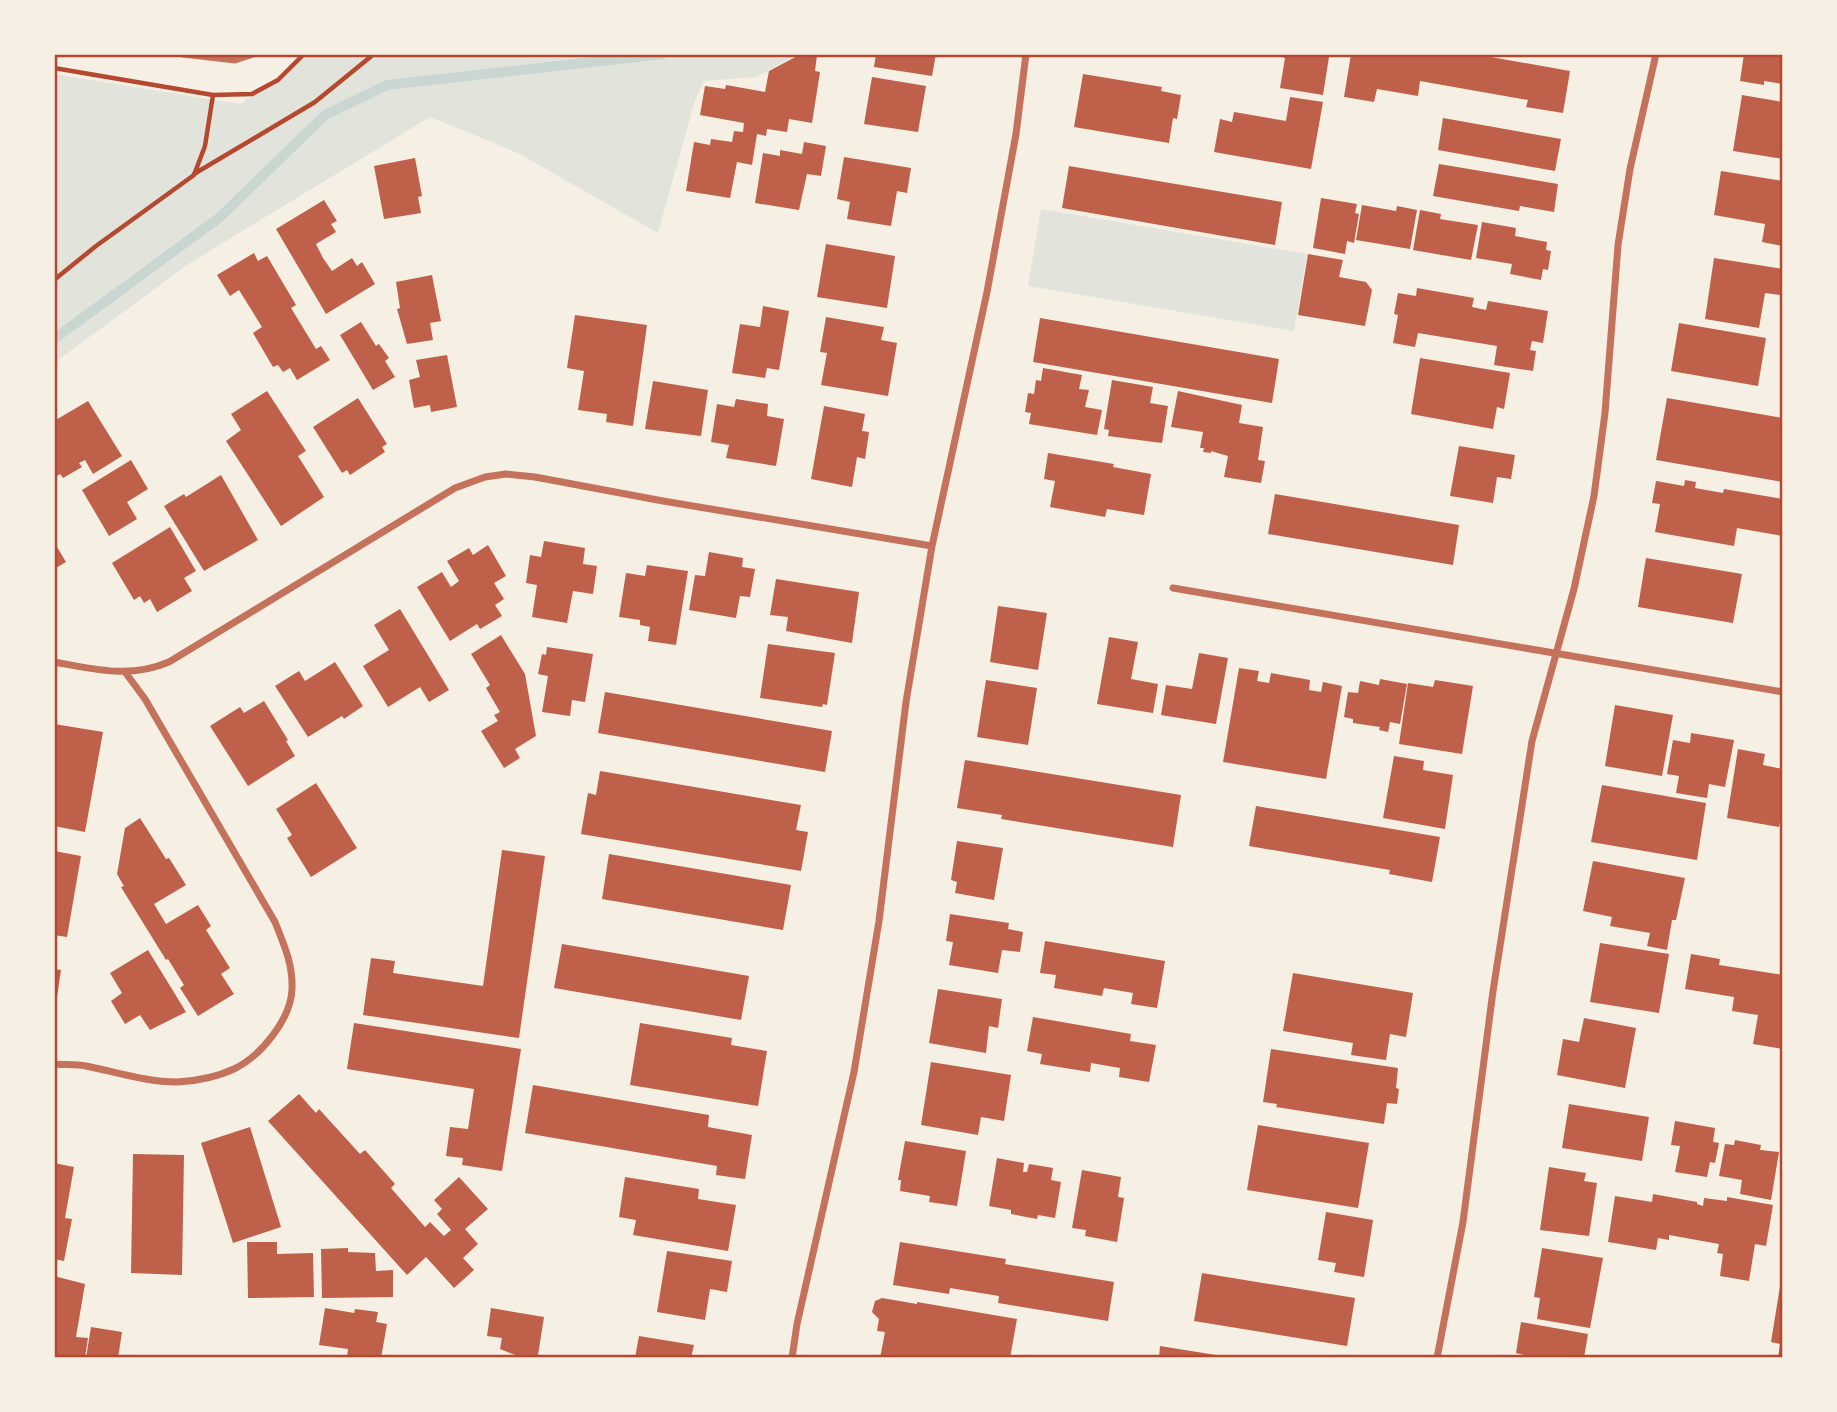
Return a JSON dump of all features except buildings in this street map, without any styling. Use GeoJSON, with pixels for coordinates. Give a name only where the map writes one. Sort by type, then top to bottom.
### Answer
{"type":"FeatureCollection","features":[{"type":"Feature","properties":{"kind":"street"},"geometry":{"type":"LineString","coordinates":[[183,54],[235,60],[253,54]]}},
{"type":"Feature","properties":{"kind":"street"},"geometry":{"type":"LineString","coordinates":[[792,1358],[854,1072],[879,920],[906,702],[932,545],[988,292],[1016,134],[1026,54]]}},
{"type":"Feature","properties":{"kind":"street"},"geometry":{"type":"LineString","coordinates":[[1437,1358],[1463,1222],[1532,741],[1554,653],[1574,589],[1594,496],[1606,404],[1618,245],[1630,169],[1656,54]]}},
{"type":"Feature","properties":{"kind":"street"},"geometry":{"type":"LineString","coordinates":[[54,662],[125,672],[150,670],[169,662],[454,488],[485,477],[506,474],[932,545]]}},
{"type":"Feature","properties":{"kind":"street"},"geometry":{"type":"LineString","coordinates":[[1173,588],[1783,692]]}},
{"type":"Feature","properties":{"kind":"street"},"geometry":{"type":"LineString","coordinates":[[54,1064],[83,1065],[175,1082],[206,1078],[236,1068],[268,1042],[282,1023],[292,992],[291,960],[275,922],[145,699],[125,672]]}},
{"type":"Feature","properties":{"kind":"path"},"geometry":{"type":"LineString","coordinates":[[54,68],[212,95],[252,94],[278,80],[304,54]]}},
{"type":"Feature","properties":{"kind":"path"},"geometry":{"type":"LineString","coordinates":[[54,280],[194,175],[315,103],[374,54]]}},
{"type":"Feature","properties":{"kind":"path"},"geometry":{"type":"LineString","coordinates":[[194,175],[205,146],[212,95]]}},
{"type":"Feature","properties":{"kind":"shaded area"},"geometry":{"type":"Polygon","coordinates":[[[309,54],[798,54],[756,77],[704,81],[695,100],[658,233],[518,153],[430,117],[190,263],[54,363],[54,74],[240,104],[309,54]]]}},
{"type":"Feature","properties":{"kind":"shaded area"},"geometry":{"type":"Polygon","coordinates":[[[1041,209],[1307,254],[1294,331],[1028,286],[1041,209]]]}},
{"type":"Feature","properties":{"kind":"waterway"},"geometry":{"type":"LineString","coordinates":[[54,339],[219,218],[325,115],[387,85],[663,54]]}}]}
